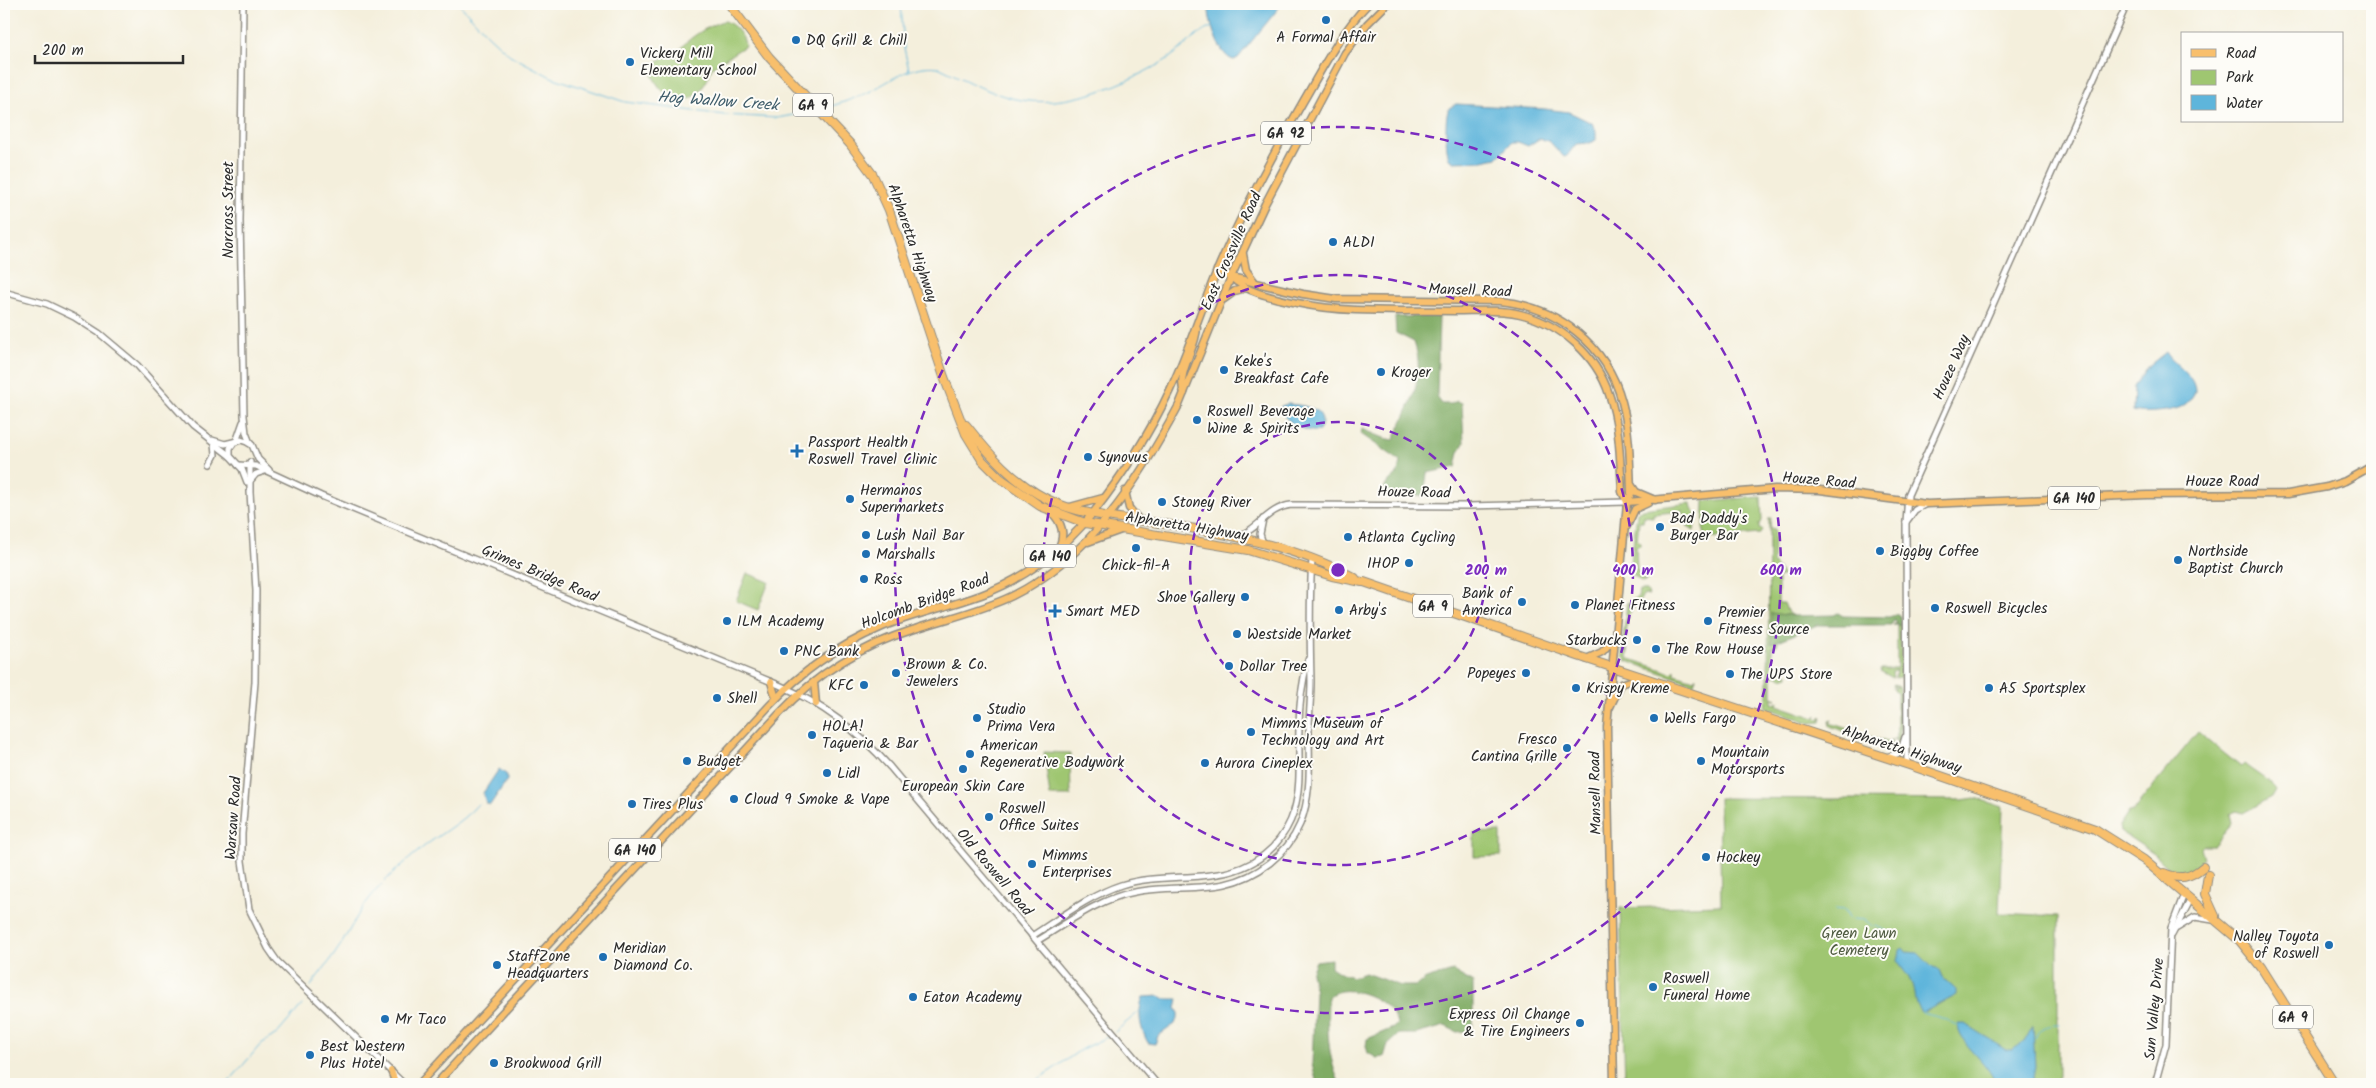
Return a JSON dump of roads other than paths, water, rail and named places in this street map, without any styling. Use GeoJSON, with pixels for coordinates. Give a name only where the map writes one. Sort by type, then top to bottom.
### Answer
{"type":"FeatureCollection","features":[{"type":"Feature","properties":{"kind":"highway","name":"Alpharetta Highway"},"geometry":{"type":"LineString","coordinates":[[729,4],[767,54],[850,144],[873,175],[889,210],[944,377],[960,418],[976,451],[990,469],[1010,486],[1050,511],[1085,523],[1248,550],[1340,578],[1363,582]]}},
{"type":"Feature","properties":{"kind":"highway","name":"Alpharetta Highway"},"geometry":{"type":"LineString","coordinates":[[960,418],[991,455],[1025,486],[1066,507],[1092,514],[1236,536],[1263,544],[1341,571],[1363,582],[1586,659],[1907,764],[2092,828],[2131,850],[2240,941],[2261,967],[2336,1084]]}},
{"type":"Feature","properties":{"kind":"highway"},"geometry":{"type":"LineString","coordinates":[[976,451],[991,455]]}},
{"type":"Feature","properties":{"kind":"highway"},"geometry":{"type":"LineString","coordinates":[[2151,866],[2170,876],[2182,878],[2191,876],[2203,867]]}},
{"type":"Feature","properties":{"kind":"highway"},"geometry":{"type":"LineString","coordinates":[[2208,875],[2205,885],[2205,898],[2218,922]]}},
{"type":"Feature","properties":{"kind":"main road","name":"East Crossville Road"},"geometry":{"type":"LineString","coordinates":[[1092,514],[1105,497],[1162,406],[1198,322],[1217,270],[1287,130],[1341,36],[1368,4]]}},
{"type":"Feature","properties":{"kind":"main road","name":"East Crossville Road"},"geometry":{"type":"LineString","coordinates":[[1109,516],[1163,435],[1184,393],[1231,277],[1265,204],[1345,53],[1367,24],[1387,4]]}},
{"type":"Feature","properties":{"kind":"main road"},"geometry":{"type":"LineString","coordinates":[[1243,252],[1246,270],[1255,282]]}},
{"type":"Feature","properties":{"kind":"main road","name":"Mansell Road"},"geometry":{"type":"LineString","coordinates":[[1217,270],[1231,277],[1303,294],[1336,299],[1500,301],[1518,303],[1544,311],[1560,319],[1582,336],[1609,369],[1618,388],[1624,410],[1631,484],[1631,494],[1627,502],[1608,712],[1607,796],[1614,1084]]}},
{"type":"Feature","properties":{"kind":"main road","name":"Mansell Road"},"geometry":{"type":"LineString","coordinates":[[1231,277],[1239,285],[1248,288],[1286,300],[1322,307],[1376,310],[1500,311],[1539,320],[1560,331],[1586,355],[1602,377],[1614,411],[1622,492],[1627,502]]}},
{"type":"Feature","properties":{"kind":"main road"},"geometry":{"type":"LineString","coordinates":[[1222,302],[1235,291],[1248,288]]}},
{"type":"Feature","properties":{"kind":"main road"},"geometry":{"type":"LineString","coordinates":[[1539,320],[1544,311]]}},
{"type":"Feature","properties":{"kind":"main road"},"geometry":{"type":"LineString","coordinates":[[1184,393],[1182,382],[1197,338],[1198,322]]}},
{"type":"Feature","properties":{"kind":"main road","name":"Houze Road"},"geometry":{"type":"LineString","coordinates":[[1627,502],[1764,490],[1797,489],[1926,504],[2174,494],[2288,494],[2327,487],[2345,481],[2372,466]]}},
{"type":"Feature","properties":{"kind":"main road"},"geometry":{"type":"LineString","coordinates":[[1631,484],[1636,492],[1656,500]]}},
{"type":"Feature","properties":{"kind":"main road"},"geometry":{"type":"LineString","coordinates":[[1125,491],[1128,508],[1139,520]]}},
{"type":"Feature","properties":{"kind":"main road"},"geometry":{"type":"LineString","coordinates":[[1066,507],[1084,505],[1105,497]]}},
{"type":"Feature","properties":{"kind":"main road"},"geometry":{"type":"LineString","coordinates":[[1625,529],[1635,509],[1656,500]]}},
{"type":"Feature","properties":{"kind":"main road"},"geometry":{"type":"LineString","coordinates":[[1050,511],[1059,521],[1063,530],[1058,550]]}},
{"type":"Feature","properties":{"kind":"main road","name":"Holcomb Bridge Road"},"geometry":{"type":"LineString","coordinates":[[419,1084],[786,688],[817,663],[864,636],[897,622],[993,590],[1030,571],[1058,550],[1092,514]]}},
{"type":"Feature","properties":{"kind":"main road","name":"Holcomb Bridge Road"},"geometry":{"type":"LineString","coordinates":[[436,1084],[798,694],[854,655],[881,642],[960,616],[1011,596],[1046,576],[1085,544],[1109,516]]}},
{"type":"Feature","properties":{"kind":"main road","name":"GA 140"},"geometry":{"type":"LineString","coordinates":[[1085,544],[1123,530]]}},
{"type":"Feature","properties":{"kind":"main road"},"geometry":{"type":"LineString","coordinates":[[1586,659],[1603,652],[1614,637]]}},
{"type":"Feature","properties":{"kind":"main road"},"geometry":{"type":"LineString","coordinates":[[1608,712],[1621,684],[1642,677]]}},
{"type":"Feature","properties":{"kind":"main road"},"geometry":{"type":"LineString","coordinates":[[771,682],[776,698]]}},
{"type":"Feature","properties":{"kind":"main road"},"geometry":{"type":"LineString","coordinates":[[814,682],[816,704]]}},
{"type":"Feature","properties":{"kind":"main road"},"geometry":{"type":"LineString","coordinates":[[391,1071],[396,1084]]}},
{"type":"Feature","properties":{"kind":"street","name":"Norcross Street"},"geometry":{"type":"LineString","coordinates":[[243,4],[240,230],[244,416],[246,433],[250,443]]}},
{"type":"Feature","properties":{"kind":"street","name":"Houze Way"},"geometry":{"type":"LineString","coordinates":[[1907,764],[1906,502],[1913,482],[2127,4]]}},
{"type":"Feature","properties":{"kind":"street"},"geometry":{"type":"LineString","coordinates":[[4,292],[47,304],[74,317],[99,333],[137,365],[179,414],[214,444],[229,454],[238,465]]}},
{"type":"Feature","properties":{"kind":"street","name":"Norcross Street"},"geometry":{"type":"LineString","coordinates":[[234,443],[239,436],[244,416]]}},
{"type":"Feature","properties":{"kind":"street"},"geometry":{"type":"LineString","coordinates":[[207,438],[222,444],[244,440],[250,443]]}},
{"type":"Feature","properties":{"kind":"street"},"geometry":{"type":"LineString","coordinates":[[229,454],[234,443]]}},
{"type":"Feature","properties":{"kind":"street","name":"Grimes Bridge Road"},"geometry":{"type":"LineString","coordinates":[[250,443],[258,459],[272,473]]}},
{"type":"Feature","properties":{"kind":"street"},"geometry":{"type":"LineString","coordinates":[[210,464],[215,455],[214,444]]}},
{"type":"Feature","properties":{"kind":"street"},"geometry":{"type":"LineString","coordinates":[[249,464],[254,451]]}},
{"type":"Feature","properties":{"kind":"street","name":"Grimes Bridge Road"},"geometry":{"type":"LineString","coordinates":[[238,465],[249,464],[265,470],[355,510],[798,694]]}},
{"type":"Feature","properties":{"kind":"street","name":"Warsaw Road"},"geometry":{"type":"LineString","coordinates":[[249,464],[256,635],[251,744],[242,842],[243,875],[247,903],[268,948],[277,960],[404,1084]]}},
{"type":"Feature","properties":{"kind":"street","name":"Warsaw Road"},"geometry":{"type":"LineString","coordinates":[[238,465],[246,476],[250,492]]}},
{"type":"Feature","properties":{"kind":"street"},"geometry":{"type":"LineString","coordinates":[[250,482],[256,474],[265,470]]}},
{"type":"Feature","properties":{"kind":"street","name":"Houze Road"},"geometry":{"type":"LineString","coordinates":[[1236,536],[1248,531],[1275,509],[1300,504],[1480,506],[1627,502]]}},
{"type":"Feature","properties":{"kind":"street"},"geometry":{"type":"LineString","coordinates":[[1906,523],[1915,510],[1926,504]]}},
{"type":"Feature","properties":{"kind":"street"},"geometry":{"type":"LineString","coordinates":[[1263,519],[1260,534],[1263,544]]}},
{"type":"Feature","properties":{"kind":"street"},"geometry":{"type":"LineString","coordinates":[[1037,941],[1115,897],[1145,890],[1232,882],[1258,871],[1283,850],[1299,825],[1308,789],[1312,560]]}},
{"type":"Feature","properties":{"kind":"street"},"geometry":{"type":"LineString","coordinates":[[1032,936],[1112,888],[1134,882],[1222,875],[1246,867],[1269,850],[1286,829],[1296,805],[1299,779],[1301,691],[1309,655]]}},
{"type":"Feature","properties":{"kind":"street","name":"Old Roswell Road"},"geometry":{"type":"LineString","coordinates":[[798,694],[850,728],[880,757],[1156,1084]]}},
{"type":"Feature","properties":{"kind":"street"},"geometry":{"type":"LineString","coordinates":[[1885,757],[1896,755],[1902,750],[1908,727]]}},
{"type":"Feature","properties":{"kind":"street"},"geometry":{"type":"LineString","coordinates":[[2172,935],[2177,928],[2188,896]]}},
{"type":"Feature","properties":{"kind":"street","name":"Sun Valley Drive"},"geometry":{"type":"LineString","coordinates":[[2155,1084],[2162,1067],[2166,1044],[2173,920],[2188,896]]}},
{"type":"Feature","properties":{"kind":"street"},"geometry":{"type":"LineString","coordinates":[[2177,928],[2195,917],[2218,922]]}},
{"type":"Feature","properties":{"kind":"water"},"geometry":{"type":"Polygon","coordinates":[[[1219,4],[1282,4],[1238,58],[1234,60],[1229,58],[1220,47],[1211,23],[1209,10],[1219,4]]]}},
{"type":"Feature","properties":{"kind":"water"},"geometry":{"type":"Polygon","coordinates":[[[1456,104],[1569,112],[1592,123],[1596,132],[1596,140],[1590,143],[1576,144],[1567,156],[1564,157],[1549,141],[1539,139],[1528,146],[1512,142],[1497,158],[1483,161],[1454,162],[1449,159],[1448,155],[1446,126],[1447,113],[1456,104]]]}},
{"type":"Feature","properties":{"kind":"water"},"geometry":{"type":"Polygon","coordinates":[[[2166,352],[2192,380],[2195,392],[2186,404],[2174,409],[2151,412],[2133,411],[2134,387],[2146,368],[2166,352]]]}},
{"type":"Feature","properties":{"kind":"water"},"geometry":{"type":"Polygon","coordinates":[[[1287,404],[1314,409],[1321,417],[1322,423],[1319,431],[1296,426],[1286,418],[1280,409],[1281,406],[1287,404]]]}},
{"type":"Feature","properties":{"kind":"water"},"geometry":{"type":"Polygon","coordinates":[[[499,769],[507,775],[507,780],[490,805],[486,803],[483,793],[499,769]]]}},
{"type":"Feature","properties":{"kind":"water"},"geometry":{"type":"Polygon","coordinates":[[[1903,948],[1906,952],[1918,953],[1933,968],[1939,970],[1942,977],[1956,990],[1956,995],[1921,1012],[1916,1005],[1911,982],[1898,961],[1900,950],[1903,948]]]}},
{"type":"Feature","properties":{"kind":"water"},"geometry":{"type":"Polygon","coordinates":[[[1160,996],[1163,999],[1178,999],[1176,1008],[1179,1013],[1175,1024],[1158,1036],[1155,1044],[1148,1043],[1140,1020],[1141,1003],[1143,997],[1160,996]]]}},
{"type":"Feature","properties":{"kind":"water"},"geometry":{"type":"Polygon","coordinates":[[[1958,1024],[1965,1024],[2006,1050],[2012,1050],[2024,1042],[2033,1026],[2035,1067],[2032,1083],[1995,1084],[1992,1076],[1963,1039],[1958,1024]]]}},
{"type":"Feature","properties":{"kind":"waterway","name":"Hog Wallow Creek"},"geometry":{"type":"LineString","coordinates":[[459,4],[510,55],[551,77],[625,102],[724,115],[777,118],[815,111]]}},
{"type":"Feature","properties":{"kind":"waterway"},"geometry":{"type":"LineString","coordinates":[[901,4],[904,48],[909,70]]}},
{"type":"Feature","properties":{"kind":"waterway","name":"Hog Wallow Creek"},"geometry":{"type":"LineString","coordinates":[[821,109],[869,92],[911,70],[929,66],[938,67],[1004,96],[1045,102],[1065,100],[1106,89],[1145,72],[1169,58],[1199,34],[1212,27]]}},
{"type":"Feature","properties":{"kind":"waterway"},"geometry":{"type":"LineString","coordinates":[[311,986],[338,949],[362,909],[377,889],[408,860],[464,818],[478,804]]}},
{"type":"Feature","properties":{"kind":"waterway"},"geometry":{"type":"LineString","coordinates":[[1834,909],[1845,910],[1850,919]]}},
{"type":"Feature","properties":{"kind":"waterway"},"geometry":{"type":"LineString","coordinates":[[1853,919],[1865,920],[1873,926]]}},
{"type":"Feature","properties":{"kind":"waterway"},"geometry":{"type":"LineString","coordinates":[[1875,926],[1889,932]]}},
{"type":"Feature","properties":{"kind":"waterway"},"geometry":{"type":"LineString","coordinates":[[227,1084],[261,1044],[278,1033],[302,1005]]}},
{"type":"Feature","properties":{"kind":"waterway"},"geometry":{"type":"LineString","coordinates":[[1115,1032],[1141,1010]]}},
{"type":"Feature","properties":{"kind":"waterway"},"geometry":{"type":"LineString","coordinates":[[1922,1011],[1922,1013],[1942,1018],[1958,1026]]}},
{"type":"Feature","properties":{"kind":"waterway"},"geometry":{"type":"LineString","coordinates":[[2035,1039],[2042,1029],[2048,1026],[2060,1025]]}},
{"type":"Feature","properties":{"kind":"waterway"},"geometry":{"type":"LineString","coordinates":[[1023,1084],[1036,1081],[1082,1049],[1111,1035]]}},
{"type":"Feature","properties":{"kind":"place","name":"A Formal Affair"},"geometry":{"type":"Point","coordinates":[1326,20]}},
{"type":"Feature","properties":{"kind":"place","name":"DQ Grill & Chill"},"geometry":{"type":"Point","coordinates":[796,40]}},
{"type":"Feature","properties":{"kind":"place","name":"Vickery Mill Elementary School"},"geometry":{"type":"Point","coordinates":[630,62]}},
{"type":"Feature","properties":{"kind":"place","name":"ALDI"},"geometry":{"type":"Point","coordinates":[1333,242]}},
{"type":"Feature","properties":{"kind":"place","name":"Keke's Breakfast Cafe"},"geometry":{"type":"Point","coordinates":[1224,370]}},
{"type":"Feature","properties":{"kind":"place","name":"Kroger"},"geometry":{"type":"Point","coordinates":[1381,372]}},
{"type":"Feature","properties":{"kind":"place","name":"Roswell Beverage Wine & Spirits"},"geometry":{"type":"Point","coordinates":[1197,420]}},
{"type":"Feature","properties":{"kind":"place","name":"Passport Health Roswell Travel Clinic"},"geometry":{"type":"Point","coordinates":[797,451]}},
{"type":"Feature","properties":{"kind":"place","name":"Synovus"},"geometry":{"type":"Point","coordinates":[1088,457]}},
{"type":"Feature","properties":{"kind":"place","name":"Hermanos Supermarkets"},"geometry":{"type":"Point","coordinates":[850,499]}},
{"type":"Feature","properties":{"kind":"place","name":"Stoney River"},"geometry":{"type":"Point","coordinates":[1162,502]}},
{"type":"Feature","properties":{"kind":"place","name":"Bad Daddy's Burger Bar"},"geometry":{"type":"Point","coordinates":[1660,527]}},
{"type":"Feature","properties":{"kind":"place","name":"Lush Nail Bar"},"geometry":{"type":"Point","coordinates":[866,535]}},
{"type":"Feature","properties":{"kind":"place","name":"Atlanta Cycling"},"geometry":{"type":"Point","coordinates":[1348,537]}},
{"type":"Feature","properties":{"kind":"place","name":"Chick-fil-A"},"geometry":{"type":"Point","coordinates":[1136,548]}},
{"type":"Feature","properties":{"kind":"place","name":"Biggby Coffee"},"geometry":{"type":"Point","coordinates":[1880,551]}},
{"type":"Feature","properties":{"kind":"place","name":"Marshalls"},"geometry":{"type":"Point","coordinates":[866,554]}},
{"type":"Feature","properties":{"kind":"place","name":"Northside Baptist Church"},"geometry":{"type":"Point","coordinates":[2178,560]}},
{"type":"Feature","properties":{"kind":"place","name":"IHOP"},"geometry":{"type":"Point","coordinates":[1409,563]}},
{"type":"Feature","properties":{"kind":"place","name":"Ross"},"geometry":{"type":"Point","coordinates":[864,579]}},
{"type":"Feature","properties":{"kind":"place","name":"Shoe Gallery"},"geometry":{"type":"Point","coordinates":[1245,597]}},
{"type":"Feature","properties":{"kind":"place","name":"Bank of America"},"geometry":{"type":"Point","coordinates":[1522,602]}},
{"type":"Feature","properties":{"kind":"place","name":"Planet Fitness"},"geometry":{"type":"Point","coordinates":[1575,605]}},
{"type":"Feature","properties":{"kind":"place","name":"Roswell Bicycles"},"geometry":{"type":"Point","coordinates":[1935,608]}},
{"type":"Feature","properties":{"kind":"place","name":"Arby's"},"geometry":{"type":"Point","coordinates":[1339,610]}},
{"type":"Feature","properties":{"kind":"place","name":"Smart MED"},"geometry":{"type":"Point","coordinates":[1055,611]}},
{"type":"Feature","properties":{"kind":"place","name":"ILM Academy"},"geometry":{"type":"Point","coordinates":[727,621]}},
{"type":"Feature","properties":{"kind":"place","name":"Premier Fitness Source"},"geometry":{"type":"Point","coordinates":[1708,621]}},
{"type":"Feature","properties":{"kind":"place","name":"Westside Market"},"geometry":{"type":"Point","coordinates":[1237,634]}},
{"type":"Feature","properties":{"kind":"place","name":"Starbucks"},"geometry":{"type":"Point","coordinates":[1637,640]}},
{"type":"Feature","properties":{"kind":"place","name":"The Row House"},"geometry":{"type":"Point","coordinates":[1656,649]}},
{"type":"Feature","properties":{"kind":"place","name":"PNC Bank"},"geometry":{"type":"Point","coordinates":[784,651]}},
{"type":"Feature","properties":{"kind":"place","name":"Dollar Tree"},"geometry":{"type":"Point","coordinates":[1229,666]}},
{"type":"Feature","properties":{"kind":"place","name":"Brown & Co. Jewelers"},"geometry":{"type":"Point","coordinates":[896,673]}},
{"type":"Feature","properties":{"kind":"place","name":"Popeyes"},"geometry":{"type":"Point","coordinates":[1526,673]}},
{"type":"Feature","properties":{"kind":"place","name":"The UPS Store"},"geometry":{"type":"Point","coordinates":[1730,674]}},
{"type":"Feature","properties":{"kind":"place","name":"KFC"},"geometry":{"type":"Point","coordinates":[864,685]}},
{"type":"Feature","properties":{"kind":"place","name":"Krispy Kreme"},"geometry":{"type":"Point","coordinates":[1576,688]}},
{"type":"Feature","properties":{"kind":"place","name":"A5 Sportsplex"},"geometry":{"type":"Point","coordinates":[1989,688]}},
{"type":"Feature","properties":{"kind":"place","name":"Shell"},"geometry":{"type":"Point","coordinates":[717,698]}},
{"type":"Feature","properties":{"kind":"place","name":"Studio Prima Vera"},"geometry":{"type":"Point","coordinates":[977,718]}},
{"type":"Feature","properties":{"kind":"place","name":"Wells Fargo"},"geometry":{"type":"Point","coordinates":[1654,718]}},
{"type":"Feature","properties":{"kind":"place","name":"Mimms Museum of Technology and Art"},"geometry":{"type":"Point","coordinates":[1251,732]}},
{"type":"Feature","properties":{"kind":"place","name":"HOLA! Taqueria & Bar"},"geometry":{"type":"Point","coordinates":[812,735]}},
{"type":"Feature","properties":{"kind":"place","name":"Fresco Cantina Grille"},"geometry":{"type":"Point","coordinates":[1567,748]}},
{"type":"Feature","properties":{"kind":"place","name":"American Regenerative Bodywork"},"geometry":{"type":"Point","coordinates":[970,754]}},
{"type":"Feature","properties":{"kind":"place","name":"Budget"},"geometry":{"type":"Point","coordinates":[687,761]}},
{"type":"Feature","properties":{"kind":"place","name":"Mountain Motorsports"},"geometry":{"type":"Point","coordinates":[1701,761]}},
{"type":"Feature","properties":{"kind":"place","name":"Aurora Cineplex"},"geometry":{"type":"Point","coordinates":[1205,763]}},
{"type":"Feature","properties":{"kind":"place","name":"European Skin Care"},"geometry":{"type":"Point","coordinates":[963,769]}},
{"type":"Feature","properties":{"kind":"place","name":"Lidl"},"geometry":{"type":"Point","coordinates":[827,773]}},
{"type":"Feature","properties":{"kind":"place","name":"Cloud 9 Smoke & Vape"},"geometry":{"type":"Point","coordinates":[734,799]}},
{"type":"Feature","properties":{"kind":"place","name":"Tires Plus"},"geometry":{"type":"Point","coordinates":[632,804]}},
{"type":"Feature","properties":{"kind":"place","name":"Roswell Office Suites"},"geometry":{"type":"Point","coordinates":[989,817]}},
{"type":"Feature","properties":{"kind":"place","name":"Hockey"},"geometry":{"type":"Point","coordinates":[1706,857]}},
{"type":"Feature","properties":{"kind":"place","name":"Mimms Enterprises"},"geometry":{"type":"Point","coordinates":[1032,864]}},
{"type":"Feature","properties":{"kind":"place","name":"Nalley Toyota of Roswell"},"geometry":{"type":"Point","coordinates":[2329,945]}},
{"type":"Feature","properties":{"kind":"place","name":"Meridian Diamond Co."},"geometry":{"type":"Point","coordinates":[603,957]}},
{"type":"Feature","properties":{"kind":"place","name":"StaffZone Headquarters"},"geometry":{"type":"Point","coordinates":[497,965]}},
{"type":"Feature","properties":{"kind":"place","name":"Roswell Funeral Home"},"geometry":{"type":"Point","coordinates":[1653,987]}},
{"type":"Feature","properties":{"kind":"place","name":"Eaton Academy"},"geometry":{"type":"Point","coordinates":[913,997]}},
{"type":"Feature","properties":{"kind":"place","name":"Mr Taco"},"geometry":{"type":"Point","coordinates":[385,1019]}},
{"type":"Feature","properties":{"kind":"place","name":"Express Oil Change & Tire Engineers"},"geometry":{"type":"Point","coordinates":[1580,1023]}},
{"type":"Feature","properties":{"kind":"place","name":"Best Western Plus Hotel"},"geometry":{"type":"Point","coordinates":[310,1055]}},
{"type":"Feature","properties":{"kind":"place","name":"Brookwood Grill"},"geometry":{"type":"Point","coordinates":[494,1063]}},
{"type":"Feature","properties":{"kind":"park label","name":"Green Lawn Cemetery"},"geometry":{"type":"Point","coordinates":[1859,942]}}]}
